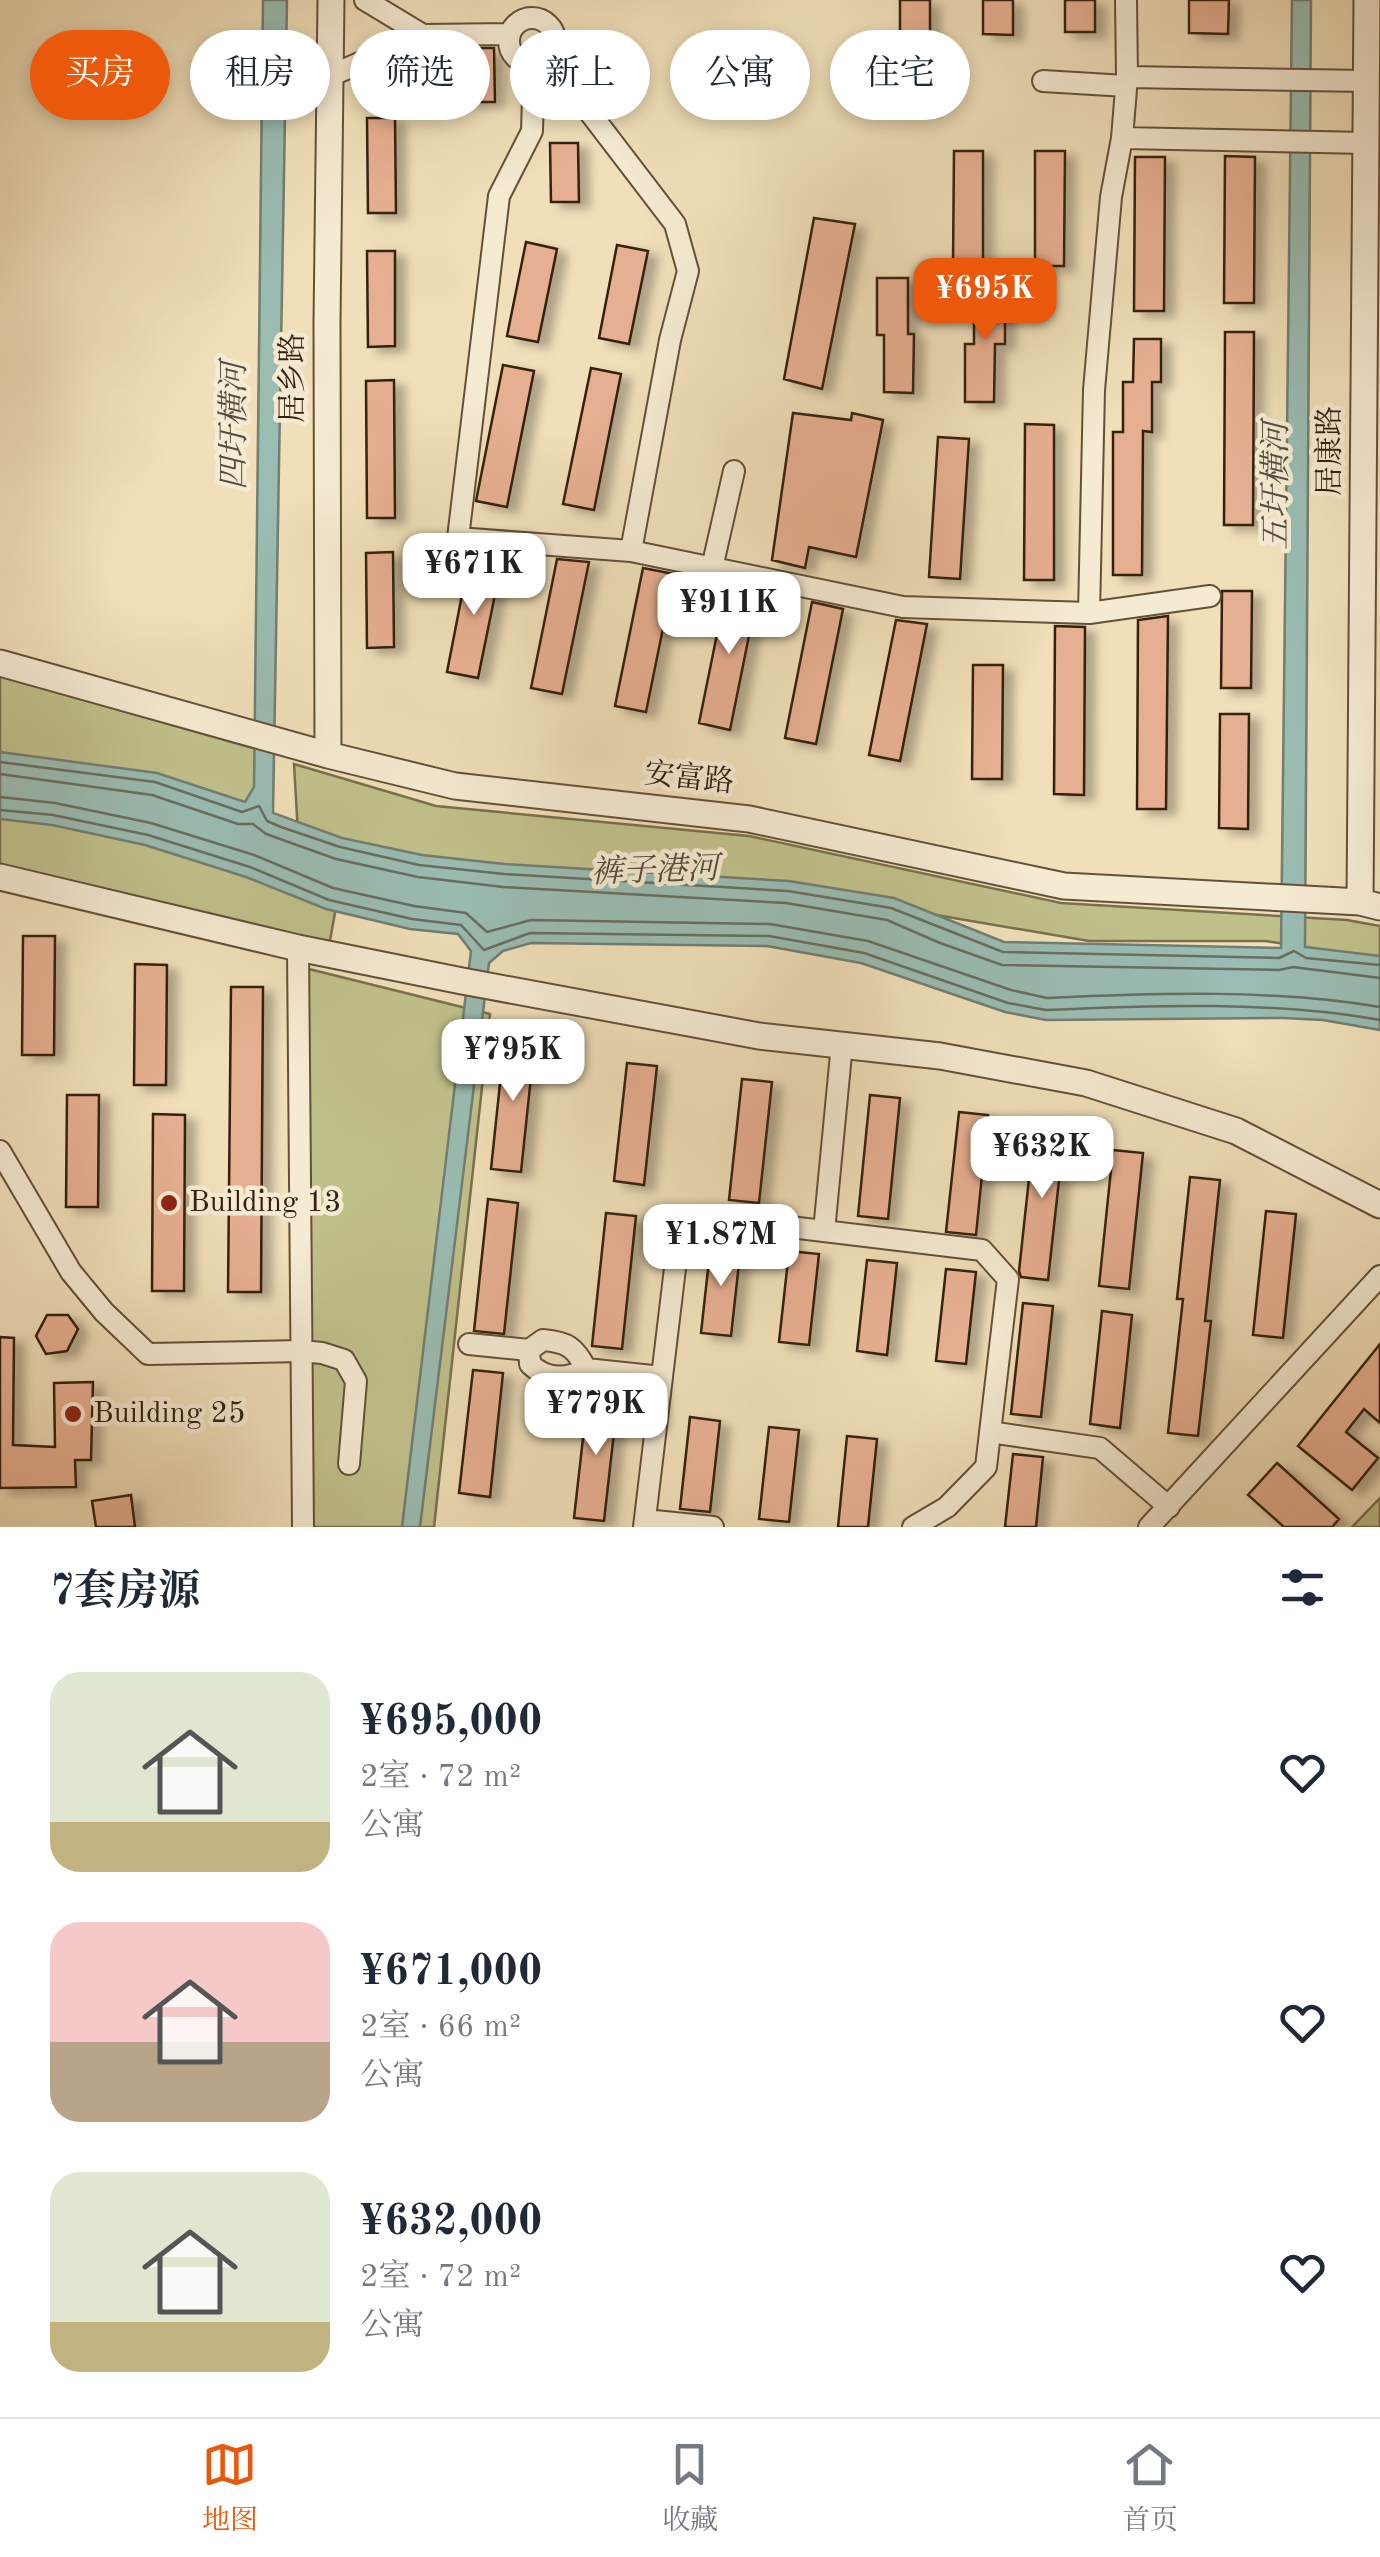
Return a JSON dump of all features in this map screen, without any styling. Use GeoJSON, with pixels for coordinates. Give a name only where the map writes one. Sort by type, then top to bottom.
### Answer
{"type":"FeatureCollection","features":[{"type":"Feature","properties":{"kind":"street","name":"居乡路"},"geometry":{"type":"LineString","coordinates":[[330,76],[331,0]]}},
{"type":"Feature","properties":{"kind":"street"},"geometry":{"type":"LineString","coordinates":[[365,0],[414,30]]}},
{"type":"Feature","properties":{"kind":"street"},"geometry":{"type":"LineString","coordinates":[[1089,612],[1094,390],[1111,196],[1122,138],[1126,0]]}},
{"type":"Feature","properties":{"kind":"street","name":"居康路"},"geometry":{"type":"LineString","coordinates":[[1367,0],[1370,904]]}},
{"type":"Feature","properties":{"kind":"street"},"geometry":{"type":"LineString","coordinates":[[513,30],[532,9],[552,30]]}},
{"type":"Feature","properties":{"kind":"street"},"geometry":{"type":"LineString","coordinates":[[490,34],[510,34]]}},
{"type":"Feature","properties":{"kind":"street"},"geometry":{"type":"LineString","coordinates":[[330,76],[350,67]]}},
{"type":"Feature","properties":{"kind":"street"},"geometry":{"type":"LineString","coordinates":[[1042,81],[1366,81]]}},
{"type":"Feature","properties":{"kind":"street","name":"居乡路"},"geometry":{"type":"LineString","coordinates":[[328,756],[330,120]]}},
{"type":"Feature","properties":{"kind":"street"},"geometry":{"type":"LineString","coordinates":[[533,120],[499,196],[458,538],[630,551],[903,607],[1089,612],[1210,596]]}},
{"type":"Feature","properties":{"kind":"street"},"geometry":{"type":"LineString","coordinates":[[590,120],[675,224],[688,271],[670,340],[630,551]]}},
{"type":"Feature","properties":{"kind":"street"},"geometry":{"type":"LineString","coordinates":[[1122,138],[1366,144]]}},
{"type":"Feature","properties":{"kind":"street"},"geometry":{"type":"LineString","coordinates":[[712,568],[734,472]]}},
{"type":"Feature","properties":{"kind":"street","name":"安富路"},"geometry":{"type":"LineString","coordinates":[[0,663],[328,756],[455,786],[749,819],[1064,886],[1370,904]]}},
{"type":"Feature","properties":{"kind":"street"},"geometry":{"type":"LineString","coordinates":[[0,877],[298,948],[462,981],[759,1036],[940,1056],[1086,1083],[1236,1131],[1380,1206]]}},
{"type":"Feature","properties":{"kind":"street"},"geometry":{"type":"LineString","coordinates":[[298,948],[303,1527]]}},
{"type":"Feature","properties":{"kind":"street"},"geometry":{"type":"LineString","coordinates":[[824,1231],[842,1044]]}},
{"type":"Feature","properties":{"kind":"street"},"geometry":{"type":"LineString","coordinates":[[0,1151],[70,1272],[148,1354],[301,1351],[344,1360],[356,1381],[349,1464]]}},
{"type":"Feature","properties":{"kind":"street"},"geometry":{"type":"LineString","coordinates":[[712,1527],[644,1523],[679,1235],[707,1217],[982,1250],[1008,1279],[986,1467],[947,1507],[913,1527]]}},
{"type":"Feature","properties":{"kind":"street"},"geometry":{"type":"LineString","coordinates":[[1149,1527],[1380,1276]]}},
{"type":"Feature","properties":{"kind":"street"},"geometry":{"type":"LineString","coordinates":[[469,1344],[529,1350],[543,1340],[564,1341],[576,1351],[586,1369]]}},
{"type":"Feature","properties":{"kind":"street"},"geometry":{"type":"LineString","coordinates":[[529,1350],[530,1364],[539,1374],[569,1377],[586,1369],[662,1377]]}},
{"type":"Feature","properties":{"kind":"street"},"geometry":{"type":"LineString","coordinates":[[990,1432],[1100,1448],[1169,1506]]}},
{"type":"Feature","properties":{"kind":"green space"},"geometry":{"type":"Polygon","coordinates":[[[0,676],[263,751],[262,823],[0,758],[0,676]]]}},
{"type":"Feature","properties":{"kind":"green space"},"geometry":{"type":"Polygon","coordinates":[[[294,764],[436,806],[749,836],[1061,903],[1347,920],[1380,926],[1380,958],[1265,941],[1089,941],[848,900],[489,881],[298,834],[294,764]]]}},
{"type":"Feature","properties":{"kind":"green space"},"geometry":{"type":"Polygon","coordinates":[[[0,811],[127,829],[338,896],[329,946],[0,867],[0,811]]]}},
{"type":"Feature","properties":{"kind":"green space"},"geometry":{"type":"Polygon","coordinates":[[[305,968],[490,1014],[434,1527],[310,1527],[305,968]]]}},
{"type":"Feature","properties":{"kind":"green space"},"geometry":{"type":"Polygon","coordinates":[[[1380,1498],[1380,1527],[1352,1527],[1380,1498]]]}},
{"type":"Feature","properties":{"kind":"water"},"geometry":{"type":"Polygon","coordinates":[[[263,0],[287,0],[286,30],[263,30],[263,0]]]}},
{"type":"Feature","properties":{"kind":"water"},"geometry":{"type":"Polygon","coordinates":[[[1292,0],[1311,0],[1305,947],[1380,956],[1380,1030],[1283,1018],[1046,1020],[1005,1012],[861,963],[767,946],[531,943],[503,951],[489,963],[420,1527],[402,1527],[471,951],[458,934],[410,929],[326,909],[246,877],[145,845],[52,825],[0,819],[0,752],[157,773],[245,802],[254,787],[262,120],[285,120],[273,813],[342,838],[422,855],[504,864],[789,881],[894,898],[1004,942],[1281,948],[1292,0]]]}},
{"type":"Feature","properties":{"kind":"building"},"geometry":{"type":"Polygon","coordinates":[[[900,0],[930,0],[930,30],[900,30],[900,0]]]}},
{"type":"Feature","properties":{"kind":"building"},"geometry":{"type":"Polygon","coordinates":[[[983,0],[1013,0],[1013,35],[983,34],[983,0]]]}},
{"type":"Feature","properties":{"kind":"building"},"geometry":{"type":"Polygon","coordinates":[[[1065,0],[1095,0],[1095,32],[1065,32],[1065,0]]]}},
{"type":"Feature","properties":{"kind":"building"},"geometry":{"type":"Polygon","coordinates":[[[1189,0],[1229,0],[1228,34],[1189,33],[1189,0]]]}},
{"type":"Feature","properties":{"kind":"building"},"geometry":{"type":"Polygon","coordinates":[[[490,48],[494,48],[495,102],[490,102],[490,48]]]}},
{"type":"Feature","properties":{"kind":"building"},"geometry":{"type":"Polygon","coordinates":[[[367,120],[395,120],[396,213],[368,213],[367,120]]]}},
{"type":"Feature","properties":{"kind":"building"},"geometry":{"type":"Polygon","coordinates":[[[550,143],[578,143],[579,202],[551,202],[550,143]]]}},
{"type":"Feature","properties":{"kind":"building"},"geometry":{"type":"Polygon","coordinates":[[[954,151],[983,151],[983,265],[953,265],[954,151]]]}},
{"type":"Feature","properties":{"kind":"building"},"geometry":{"type":"Polygon","coordinates":[[[1035,151],[1065,151],[1064,266],[1035,266],[1035,151]]]}},
{"type":"Feature","properties":{"kind":"building"},"geometry":{"type":"Polygon","coordinates":[[[1225,156],[1255,157],[1254,303],[1224,303],[1225,156]]]}},
{"type":"Feature","properties":{"kind":"building"},"geometry":{"type":"Polygon","coordinates":[[[1135,157],[1165,157],[1164,311],[1134,311],[1135,157]]]}},
{"type":"Feature","properties":{"kind":"building"},"geometry":{"type":"Polygon","coordinates":[[[814,218],[855,224],[822,389],[784,379],[814,218]]]}},
{"type":"Feature","properties":{"kind":"building"},"geometry":{"type":"Polygon","coordinates":[[[526,242],[557,249],[538,342],[507,336],[526,242]]]}},
{"type":"Feature","properties":{"kind":"building"},"geometry":{"type":"Polygon","coordinates":[[[617,245],[648,251],[629,344],[599,338],[617,245]]]}},
{"type":"Feature","properties":{"kind":"building"},"geometry":{"type":"Polygon","coordinates":[[[367,251],[395,251],[395,346],[368,347],[367,251]]]}},
{"type":"Feature","properties":{"kind":"building"},"geometry":{"type":"Polygon","coordinates":[[[877,278],[908,278],[908,334],[914,334],[913,393],[884,392],[884,335],[877,335],[877,278]]]}},
{"type":"Feature","properties":{"kind":"building"},"geometry":{"type":"Polygon","coordinates":[[[974,286],[1005,286],[1005,344],[995,344],[994,402],[965,402],[965,344],[974,344],[974,286]]]}},
{"type":"Feature","properties":{"kind":"building"},"geometry":{"type":"Polygon","coordinates":[[[1225,332],[1254,332],[1253,525],[1224,525],[1225,332]]]}},
{"type":"Feature","properties":{"kind":"building"},"geometry":{"type":"Polygon","coordinates":[[[1134,339],[1161,339],[1161,382],[1152,382],[1152,432],[1143,431],[1142,575],[1113,575],[1113,432],[1123,432],[1123,382],[1133,382],[1134,339]]]}},
{"type":"Feature","properties":{"kind":"building"},"geometry":{"type":"Polygon","coordinates":[[[503,365],[534,371],[507,507],[476,501],[503,365]]]}},
{"type":"Feature","properties":{"kind":"building"},"geometry":{"type":"Polygon","coordinates":[[[591,368],[621,374],[594,510],[563,504],[591,368]]]}},
{"type":"Feature","properties":{"kind":"building"},"geometry":{"type":"Polygon","coordinates":[[[394,380],[395,518],[367,518],[366,381],[394,380]]]}},
{"type":"Feature","properties":{"kind":"building"},"geometry":{"type":"Polygon","coordinates":[[[793,413],[851,420],[852,413],[883,420],[856,557],[809,547],[805,568],[772,560],[793,413]]]}},
{"type":"Feature","properties":{"kind":"building"},"geometry":{"type":"Polygon","coordinates":[[[1025,424],[1054,425],[1054,580],[1024,580],[1025,424]]]}},
{"type":"Feature","properties":{"kind":"building"},"geometry":{"type":"Polygon","coordinates":[[[938,437],[969,439],[960,579],[929,577],[938,437]]]}},
{"type":"Feature","properties":{"kind":"building"},"geometry":{"type":"Polygon","coordinates":[[[393,552],[394,647],[367,648],[366,553],[393,552]]]}},
{"type":"Feature","properties":{"kind":"building"},"geometry":{"type":"Polygon","coordinates":[[[469,559],[501,565],[478,678],[447,672],[469,559]]]}},
{"type":"Feature","properties":{"kind":"building"},"geometry":{"type":"Polygon","coordinates":[[[557,559],[589,562],[562,694],[531,688],[557,559]]]}},
{"type":"Feature","properties":{"kind":"building"},"geometry":{"type":"Polygon","coordinates":[[[643,568],[674,574],[646,712],[615,706],[643,568]]]}},
{"type":"Feature","properties":{"kind":"building"},"geometry":{"type":"Polygon","coordinates":[[[727,585],[758,591],[730,730],[699,723],[727,585]]]}},
{"type":"Feature","properties":{"kind":"building"},"geometry":{"type":"Polygon","coordinates":[[[1222,591],[1252,591],[1251,688],[1221,688],[1222,591]]]}},
{"type":"Feature","properties":{"kind":"building"},"geometry":{"type":"Polygon","coordinates":[[[812,602],[843,609],[816,744],[785,738],[812,602]]]}},
{"type":"Feature","properties":{"kind":"building"},"geometry":{"type":"Polygon","coordinates":[[[1168,616],[1166,809],[1137,809],[1138,620],[1168,616]]]}},
{"type":"Feature","properties":{"kind":"building"},"geometry":{"type":"Polygon","coordinates":[[[896,620],[927,624],[900,761],[869,755],[896,620]]]}},
{"type":"Feature","properties":{"kind":"building"},"geometry":{"type":"Polygon","coordinates":[[[1055,626],[1085,627],[1084,795],[1054,794],[1055,626]]]}},
{"type":"Feature","properties":{"kind":"building"},"geometry":{"type":"Polygon","coordinates":[[[973,665],[1003,665],[1002,779],[972,779],[973,665]]]}},
{"type":"Feature","properties":{"kind":"building"},"geometry":{"type":"Polygon","coordinates":[[[1220,714],[1249,714],[1248,829],[1219,828],[1220,714]]]}},
{"type":"Feature","properties":{"kind":"building"},"geometry":{"type":"Polygon","coordinates":[[[23,936],[55,936],[54,1055],[22,1055],[23,936]]]}},
{"type":"Feature","properties":{"kind":"building"},"geometry":{"type":"Polygon","coordinates":[[[135,964],[167,965],[166,1085],[134,1085],[135,964]]]}},
{"type":"Feature","properties":{"kind":"building"},"geometry":{"type":"Polygon","coordinates":[[[231,987],[263,987],[261,1292],[228,1292],[231,987]]]}},
{"type":"Feature","properties":{"kind":"building"},"geometry":{"type":"Polygon","coordinates":[[[505,1036],[535,1039],[521,1172],[491,1169],[505,1036]]]}},
{"type":"Feature","properties":{"kind":"building"},"geometry":{"type":"Polygon","coordinates":[[[627,1063],[657,1066],[644,1185],[614,1181],[627,1063]]]}},
{"type":"Feature","properties":{"kind":"building"},"geometry":{"type":"Polygon","coordinates":[[[742,1079],[772,1082],[759,1203],[729,1200],[742,1079]]]}},
{"type":"Feature","properties":{"kind":"building"},"geometry":{"type":"Polygon","coordinates":[[[67,1095],[99,1095],[98,1207],[66,1207],[67,1095]]]}},
{"type":"Feature","properties":{"kind":"building"},"geometry":{"type":"Polygon","coordinates":[[[870,1095],[900,1098],[888,1219],[858,1216],[870,1095]]]}},
{"type":"Feature","properties":{"kind":"building"},"geometry":{"type":"Polygon","coordinates":[[[959,1112],[988,1115],[976,1235],[946,1232],[959,1112]]]}},
{"type":"Feature","properties":{"kind":"building","name":"Building 13"},"geometry":{"type":"Polygon","coordinates":[[[153,1114],[185,1115],[184,1291],[152,1291],[153,1114]]]}},
{"type":"Feature","properties":{"kind":"building"},"geometry":{"type":"Polygon","coordinates":[[[1035,1123],[1065,1126],[1048,1280],[1021,1277],[1019,1271],[1035,1123]]]}},
{"type":"Feature","properties":{"kind":"building"},"geometry":{"type":"Polygon","coordinates":[[[1113,1150],[1143,1153],[1129,1289],[1099,1286],[1113,1150]]]}},
{"type":"Feature","properties":{"kind":"building"},"geometry":{"type":"Polygon","coordinates":[[[1190,1177],[1220,1180],[1205,1321],[1211,1321],[1198,1436],[1168,1433],[1183,1299],[1177,1299],[1190,1177]]]}},
{"type":"Feature","properties":{"kind":"building"},"geometry":{"type":"Polygon","coordinates":[[[488,1199],[518,1203],[504,1334],[474,1331],[488,1199]]]}},
{"type":"Feature","properties":{"kind":"building"},"geometry":{"type":"Polygon","coordinates":[[[1266,1211],[1296,1214],[1283,1338],[1253,1335],[1266,1211]]]}},
{"type":"Feature","properties":{"kind":"building"},"geometry":{"type":"Polygon","coordinates":[[[606,1213],[636,1216],[622,1349],[592,1346],[606,1213]]]}},
{"type":"Feature","properties":{"kind":"building"},"geometry":{"type":"Polygon","coordinates":[[[711,1242],[741,1245],[731,1336],[701,1333],[711,1242]]]}},
{"type":"Feature","properties":{"kind":"building"},"geometry":{"type":"Polygon","coordinates":[[[789,1251],[819,1254],[809,1345],[779,1342],[789,1251]]]}},
{"type":"Feature","properties":{"kind":"building"},"geometry":{"type":"Polygon","coordinates":[[[867,1260],[897,1263],[887,1355],[857,1351],[867,1260]]]}},
{"type":"Feature","properties":{"kind":"building"},"geometry":{"type":"Polygon","coordinates":[[[946,1269],[976,1272],[966,1364],[936,1361],[946,1269]]]}},
{"type":"Feature","properties":{"kind":"building"},"geometry":{"type":"Polygon","coordinates":[[[1023,1303],[1053,1306],[1041,1417],[1011,1414],[1023,1303]]]}},
{"type":"Feature","properties":{"kind":"building"},"geometry":{"type":"Polygon","coordinates":[[[1102,1311],[1132,1315],[1120,1428],[1090,1424],[1102,1311]]]}},
{"type":"Feature","properties":{"kind":"building"},"geometry":{"type":"Polygon","coordinates":[[[47,1315],[68,1315],[78,1329],[67,1351],[46,1354],[36,1336],[47,1315]]]}},
{"type":"Feature","properties":{"kind":"building","name":"Building 25"},"geometry":{"type":"Polygon","coordinates":[[[0,1337],[14,1338],[13,1445],[55,1447],[54,1383],[93,1382],[91,1460],[75,1460],[76,1487],[0,1488],[0,1337]]]}},
{"type":"Feature","properties":{"kind":"building"},"geometry":{"type":"Polygon","coordinates":[[[1380,1344],[1380,1423],[1364,1409],[1346,1432],[1378,1458],[1352,1490],[1298,1446],[1380,1344]]]}},
{"type":"Feature","properties":{"kind":"building"},"geometry":{"type":"Polygon","coordinates":[[[473,1370],[503,1373],[490,1497],[459,1493],[473,1370]]]}},
{"type":"Feature","properties":{"kind":"building"},"geometry":{"type":"Polygon","coordinates":[[[588,1394],[618,1397],[604,1521],[574,1518],[588,1394]]]}},
{"type":"Feature","properties":{"kind":"building"},"geometry":{"type":"Polygon","coordinates":[[[690,1417],[720,1421],[710,1512],[680,1509],[690,1417]]]}},
{"type":"Feature","properties":{"kind":"building"},"geometry":{"type":"Polygon","coordinates":[[[769,1427],[799,1430],[789,1522],[759,1519],[769,1427]]]}},
{"type":"Feature","properties":{"kind":"building"},"geometry":{"type":"Polygon","coordinates":[[[847,1436],[877,1439],[868,1527],[838,1527],[847,1436]]]}},
{"type":"Feature","properties":{"kind":"building"},"geometry":{"type":"Polygon","coordinates":[[[1013,1454],[1043,1457],[1036,1527],[1005,1527],[1013,1454]]]}},
{"type":"Feature","properties":{"kind":"building"},"geometry":{"type":"Polygon","coordinates":[[[1277,1463],[1339,1519],[1332,1527],[1284,1527],[1248,1495],[1277,1463]]]}},
{"type":"Feature","properties":{"kind":"building"},"geometry":{"type":"Polygon","coordinates":[[[131,1495],[135,1527],[96,1527],[92,1501],[131,1495]]]}},
{"type":"Feature","properties":{"kind":"place","name":"Building 13"},"geometry":{"type":"Point","coordinates":[169,1203]}},
{"type":"Feature","properties":{"kind":"place","name":"Building 25"},"geometry":{"type":"Point","coordinates":[73,1414]}},
{"type":"Feature","properties":{"kind":"water label","name":"四圩横河"},"geometry":{"type":"Point","coordinates":[236,426]}},
{"type":"Feature","properties":{"kind":"water label","name":"五圩横河"},"geometry":{"type":"Point","coordinates":[1278,486]}},
{"type":"Feature","properties":{"kind":"water label","name":"裤子港河"},"geometry":{"type":"Point","coordinates":[655,872]}}]}
